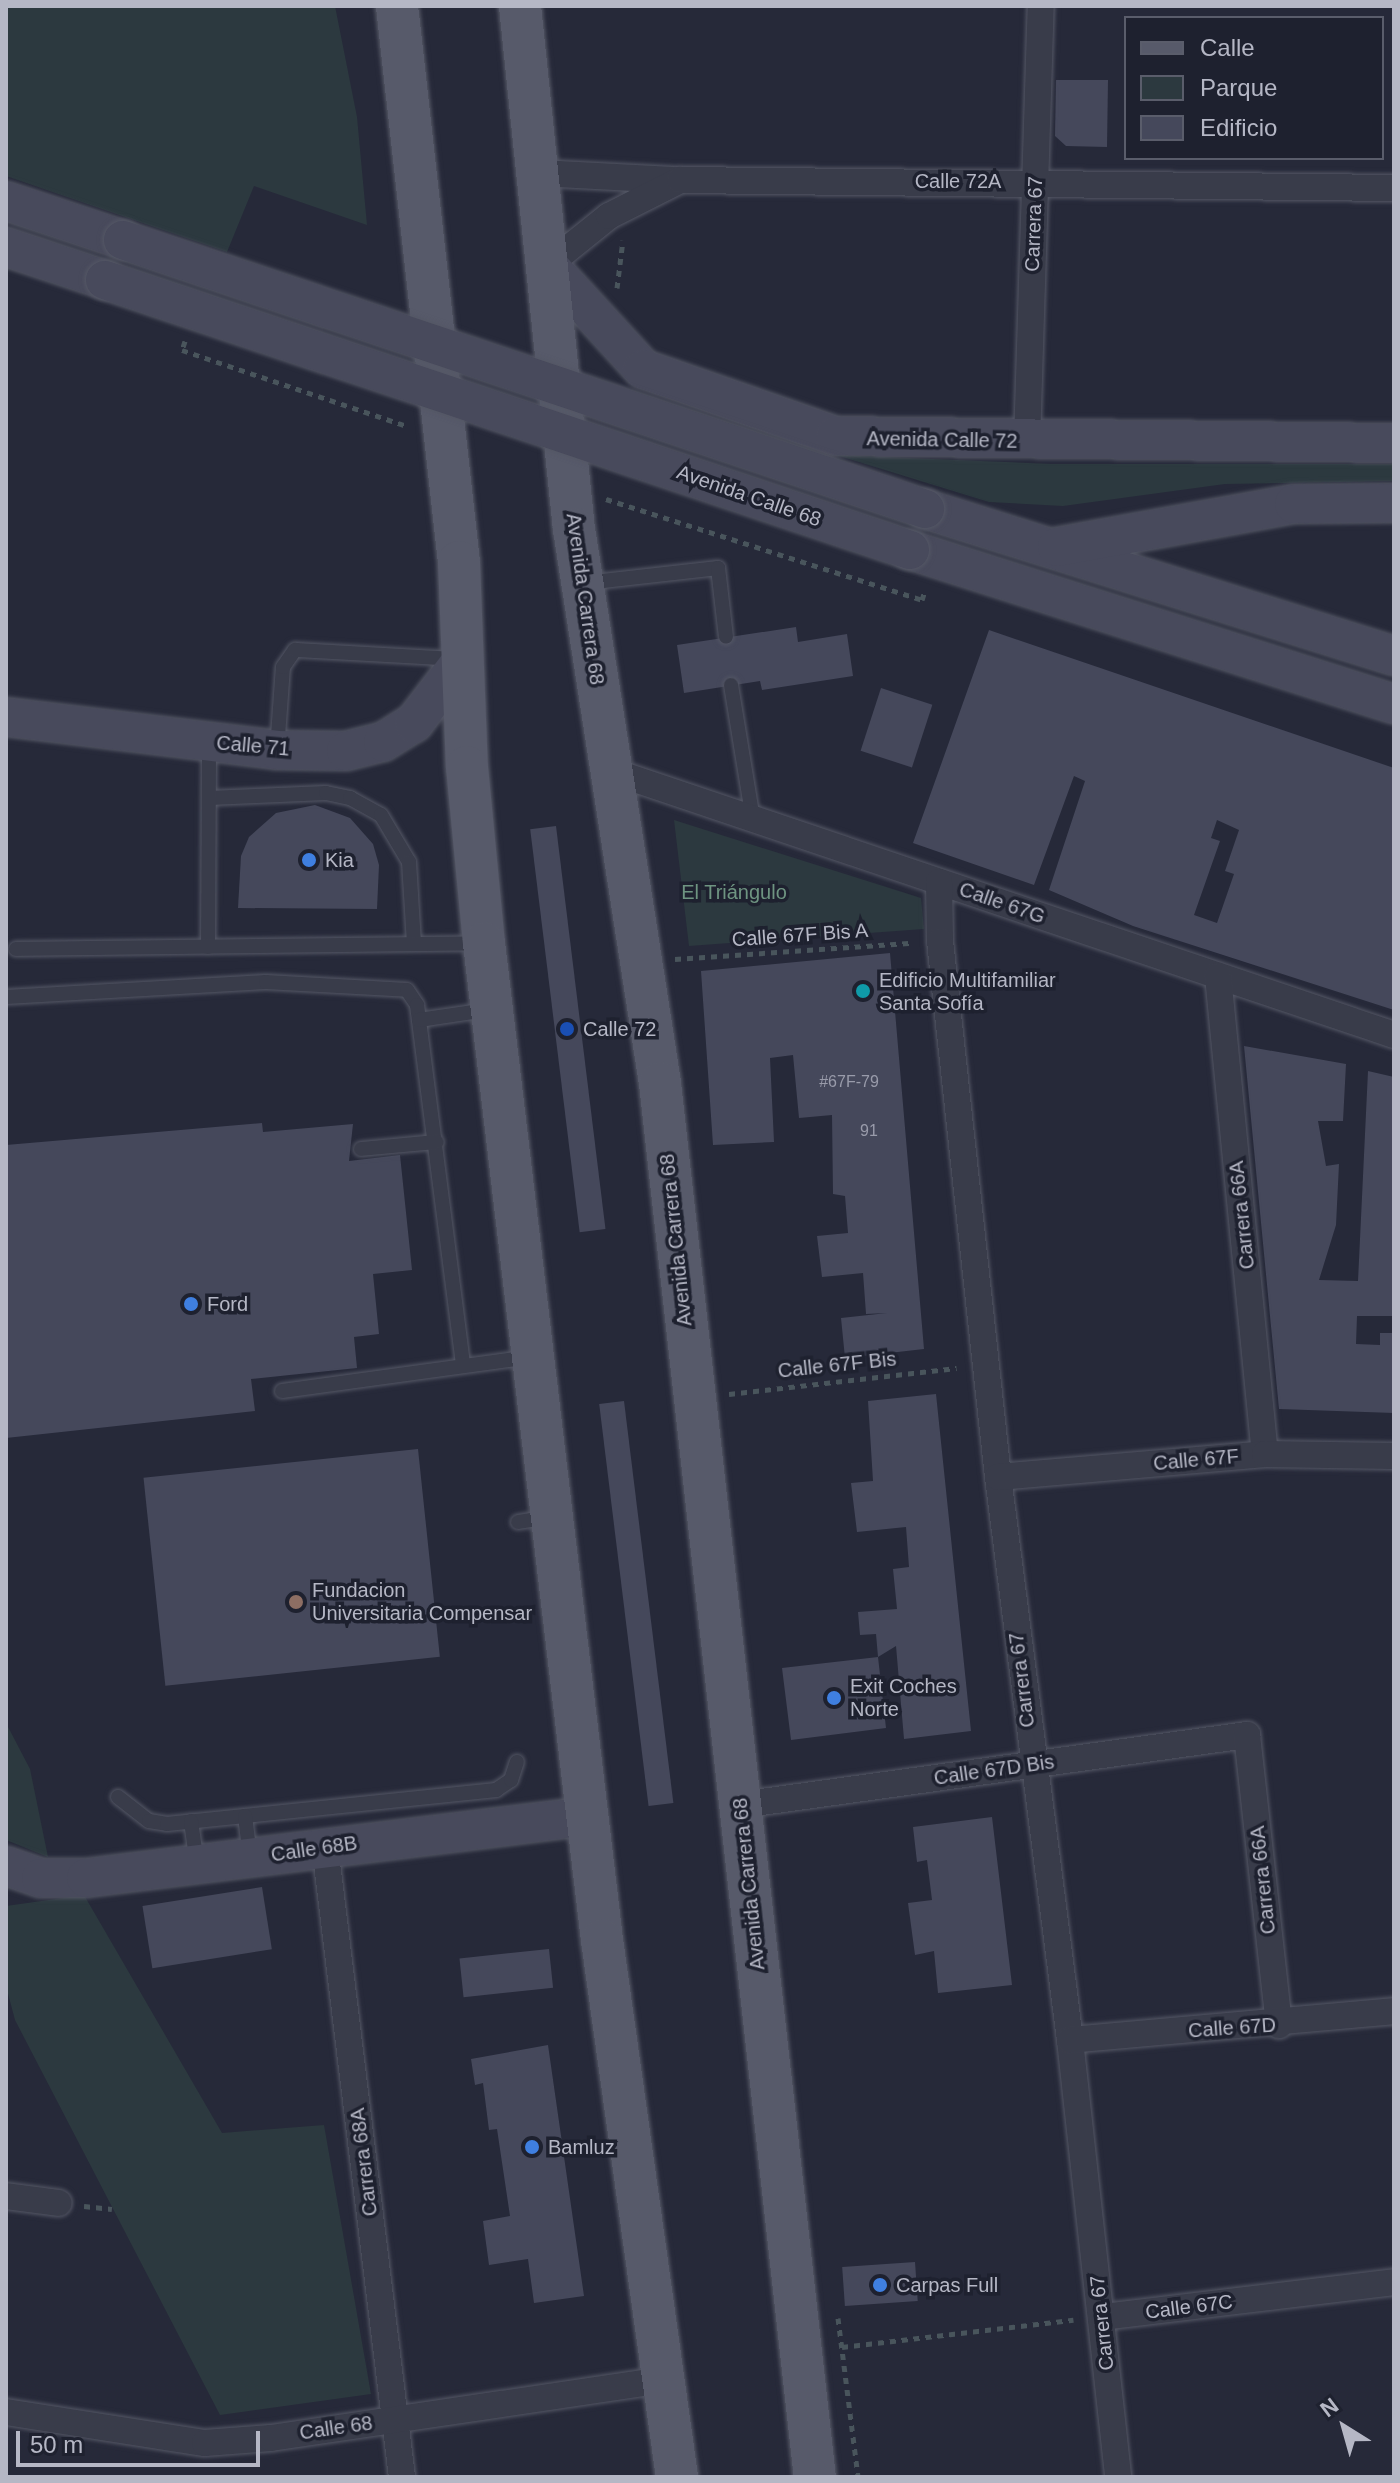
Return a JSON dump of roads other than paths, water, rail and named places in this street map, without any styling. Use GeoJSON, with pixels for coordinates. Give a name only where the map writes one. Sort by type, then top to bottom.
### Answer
{"type":"FeatureCollection","features":[{"type":"Feature","properties":{"kind":"main road","name":"Avenida Carrera 68"},"geometry":{"type":"LineString","coordinates":[[520,6],[581,584],[660,1083],[692,1398],[815,2477]]}},
{"type":"Feature","properties":{"kind":"main road"},"geometry":{"type":"LineString","coordinates":[[394,18],[445,439],[484,943],[535,1357],[535,1519],[588,1816],[677,2477]]}},
{"type":"Feature","properties":{"kind":"main road"},"geometry":{"type":"LineString","coordinates":[[6,201],[925,509],[1394,656]]}},
{"type":"Feature","properties":{"kind":"main road","name":"Avenida Calle 68"},"geometry":{"type":"LineString","coordinates":[[6,247],[919,566],[1394,704]]}},
{"type":"Feature","properties":{"kind":"main road","name":"Avenida Calle 72"},"geometry":{"type":"LineString","coordinates":[[548,265],[622,352],[675,384],[835,436],[1027,442],[1394,443]]}},
{"type":"Feature","properties":{"kind":"main road"},"geometry":{"type":"LineString","coordinates":[[1051,548],[1294,504],[1394,503]]}},
{"type":"Feature","properties":{"kind":"main road","name":"Calle 71"},"geometry":{"type":"LineString","coordinates":[[6,717],[277,750],[346,751],[383,742],[414,723],[463,659]]}},
{"type":"Feature","properties":{"kind":"main road","name":"Calle 68B"},"geometry":{"type":"LineString","coordinates":[[23,1872],[197,1864],[588,1816]]}},
{"type":"Feature","properties":{"kind":"street","name":"Carrera 67"},"geometry":{"type":"LineString","coordinates":[[1027,442],[1041,6]]}},
{"type":"Feature","properties":{"kind":"street"},"geometry":{"type":"LineString","coordinates":[[539,173],[680,180]]}},
{"type":"Feature","properties":{"kind":"street","name":"Calle 72A"},"geometry":{"type":"LineString","coordinates":[[548,265],[609,216],[680,180],[1394,188]]}},
{"type":"Feature","properties":{"kind":"street","name":"Calle 67G"},"geometry":{"type":"LineString","coordinates":[[611,771],[1394,1035]]}},
{"type":"Feature","properties":{"kind":"street","name":"Carrera 67"},"geometry":{"type":"LineString","coordinates":[[939,882],[940,941],[985,1364],[1033,1765],[1070,2040],[1118,2477]]}},
{"type":"Feature","properties":{"kind":"street","name":"Carrera 66A"},"geometry":{"type":"LineString","coordinates":[[1218,976],[1265,1454]]}},
{"type":"Feature","properties":{"kind":"street","name":"Calle 67F"},"geometry":{"type":"LineString","coordinates":[[998,1477],[1265,1454],[1394,1456]]}},
{"type":"Feature","properties":{"kind":"street","name":"Carrera 66A"},"geometry":{"type":"LineString","coordinates":[[1247,1735],[1279,2025]]}},
{"type":"Feature","properties":{"kind":"street","name":"Calle 67D Bis"},"geometry":{"type":"LineString","coordinates":[[740,1805],[1247,1735]]}},
{"type":"Feature","properties":{"kind":"street","name":"Carrera 68A"},"geometry":{"type":"LineString","coordinates":[[325,1847],[402,2477]]}},
{"type":"Feature","properties":{"kind":"street","name":"Calle 67D"},"geometry":{"type":"LineString","coordinates":[[1070,2040],[1279,2025],[1394,2011]]}},
{"type":"Feature","properties":{"kind":"street"},"geometry":{"type":"LineString","coordinates":[[6,2196],[59,2203]]}},
{"type":"Feature","properties":{"kind":"street","name":"Calle 67C"},"geometry":{"type":"LineString","coordinates":[[1102,2317],[1394,2282]]}},
{"type":"Feature","properties":{"kind":"street","name":"Calle 68"},"geometry":{"type":"LineString","coordinates":[[6,2412],[205,2443],[395,2420],[666,2380]]}},
{"type":"Feature","properties":{"kind":"lane"},"geometry":{"type":"LineString","coordinates":[[581,584],[718,568],[726,637]]}},
{"type":"Feature","properties":{"kind":"lane"},"geometry":{"type":"LineString","coordinates":[[277,750],[283,667],[295,650],[463,659]]}},
{"type":"Feature","properties":{"kind":"lane"},"geometry":{"type":"LineString","coordinates":[[731,685],[753,819]]}},
{"type":"Feature","properties":{"kind":"lane"},"geometry":{"type":"LineString","coordinates":[[208,947],[209,743]]}},
{"type":"Feature","properties":{"kind":"lane"},"geometry":{"type":"LineString","coordinates":[[209,798],[326,793],[350,798],[381,815],[409,862],[414,944]]}},
{"type":"Feature","properties":{"kind":"lane"},"geometry":{"type":"LineString","coordinates":[[16,949],[484,943]]}},
{"type":"Feature","properties":{"kind":"lane"},"geometry":{"type":"LineString","coordinates":[[6,997],[266,982],[351,984],[407,990],[419,1020],[437,1142],[463,1366]]}},
{"type":"Feature","properties":{"kind":"lane"},"geometry":{"type":"LineString","coordinates":[[419,1020],[492,1010]]}},
{"type":"Feature","properties":{"kind":"lane"},"geometry":{"type":"LineString","coordinates":[[361,1149],[437,1142]]}},
{"type":"Feature","properties":{"kind":"lane"},"geometry":{"type":"LineString","coordinates":[[282,1391],[535,1357]]}},
{"type":"Feature","properties":{"kind":"lane"},"geometry":{"type":"LineString","coordinates":[[118,1797],[149,1821],[191,1821],[496,1790],[511,1780],[517,1762]]}},
{"type":"Feature","properties":{"kind":"lane"},"geometry":{"type":"LineString","coordinates":[[245,1816],[250,1857]]}},
{"type":"Feature","properties":{"kind":"lane"},"geometry":{"type":"LineString","coordinates":[[191,1821],[197,1864]]}},
{"type":"Feature","properties":{"kind":"place","name":"Kia"},"geometry":{"type":"Point","coordinates":[309,860]}},
{"type":"Feature","properties":{"kind":"place","name":"Edificio Multifamiliar Santa Sofía"},"geometry":{"type":"Point","coordinates":[863,991]}},
{"type":"Feature","properties":{"kind":"place","name":"Calle 72"},"geometry":{"type":"Point","coordinates":[567,1029]}},
{"type":"Feature","properties":{"kind":"place","name":"Ford"},"geometry":{"type":"Point","coordinates":[191,1304]}},
{"type":"Feature","properties":{"kind":"place","name":"Fundacion Universitaria Compensar"},"geometry":{"type":"Point","coordinates":[296,1602]}},
{"type":"Feature","properties":{"kind":"place","name":"Exit Coches Norte"},"geometry":{"type":"Point","coordinates":[834,1698]}},
{"type":"Feature","properties":{"kind":"place","name":"Bamluz"},"geometry":{"type":"Point","coordinates":[532,2147]}},
{"type":"Feature","properties":{"kind":"place","name":"Carpas Full"},"geometry":{"type":"Point","coordinates":[880,2285]}},
{"type":"Feature","properties":{"kind":"park label","name":"El Triángulo"},"geometry":{"type":"Point","coordinates":[734,892]}}]}
